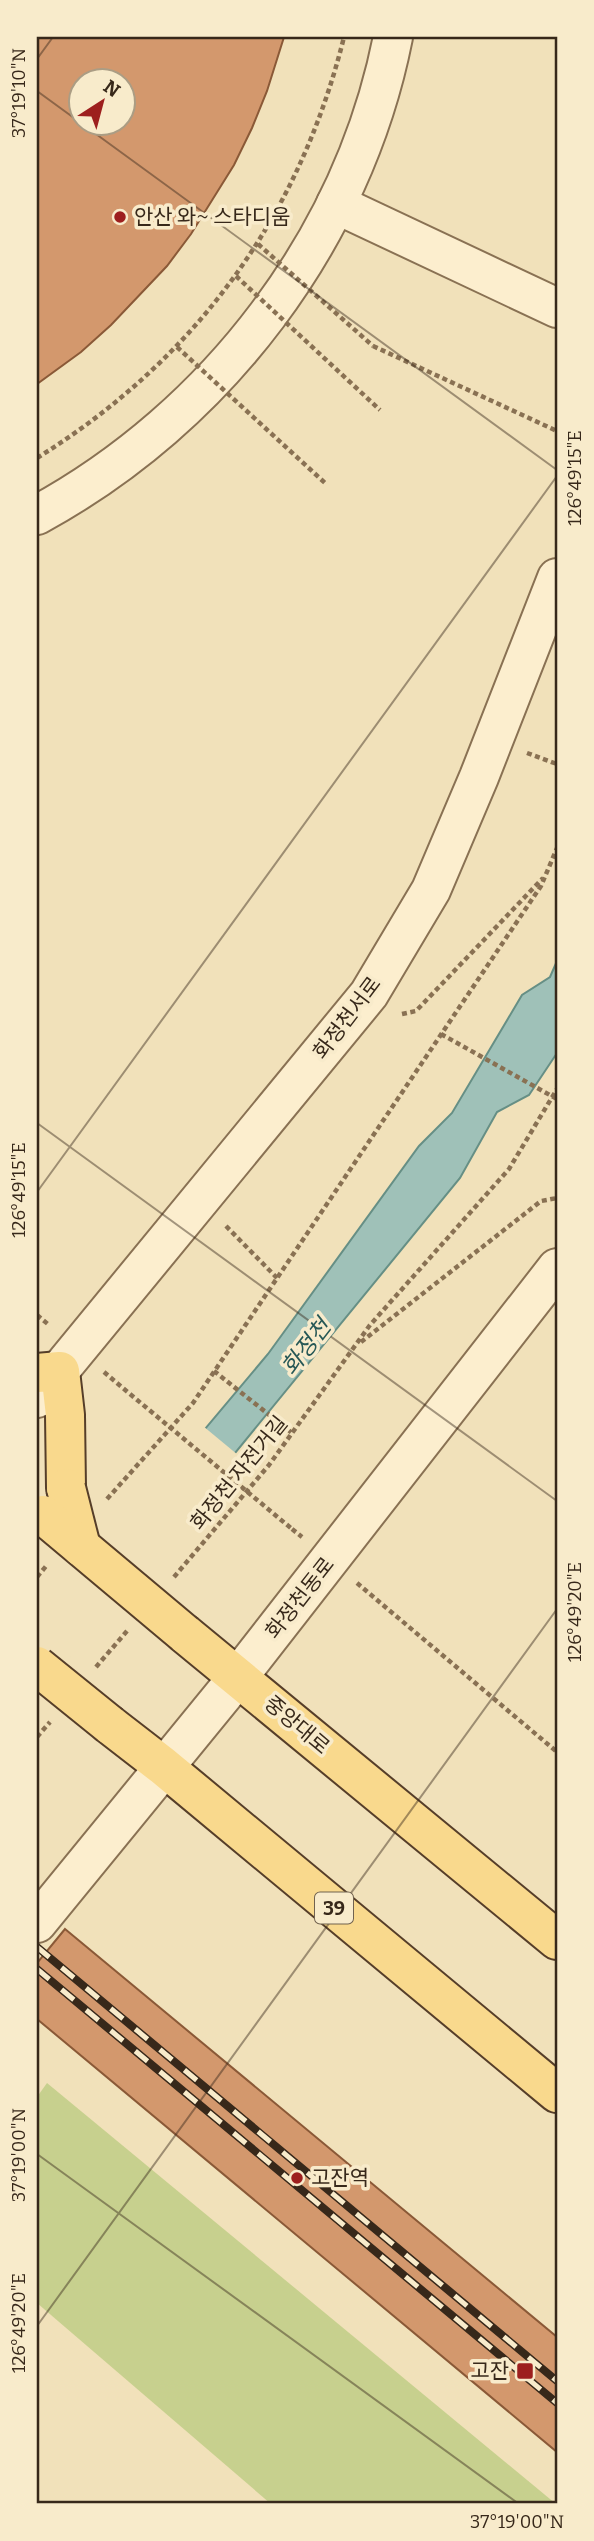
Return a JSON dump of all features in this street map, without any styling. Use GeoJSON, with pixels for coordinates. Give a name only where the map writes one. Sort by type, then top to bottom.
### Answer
{"type":"FeatureCollection","features":[{"type":"Feature","properties":{"kind":"main road"},"geometry":{"type":"LineString","coordinates":[[45,1381],[65,1415],[49,1505]]}},
{"type":"Feature","properties":{"kind":"main road","name":"중앙대로"},"geometry":{"type":"LineString","coordinates":[[49,1505],[68,1552],[185,1634],[557,1940]]}},
{"type":"Feature","properties":{"kind":"main road","name":"39"},"geometry":{"type":"LineString","coordinates":[[37,1666],[163,1766],[557,2093]]}},
{"type":"Feature","properties":{"kind":"street"},"geometry":{"type":"LineString","coordinates":[[37,515],[109,471],[155,435],[199,395],[239,352],[275,305],[336,204],[357,157],[374,109],[393,37]]}},
{"type":"Feature","properties":{"kind":"street"},"geometry":{"type":"LineString","coordinates":[[336,204],[557,308]]}},
{"type":"Feature","properties":{"kind":"street","name":"화정천서로"},"geometry":{"type":"LineString","coordinates":[[45,1381],[201,1200],[369,994],[431,890],[479,777],[557,578]]}},
{"type":"Feature","properties":{"kind":"street","name":"화정천동로"},"geometry":{"type":"LineString","coordinates":[[37,1923],[238,1677],[557,1269]]}},
{"type":"Feature","properties":{"kind":"path"},"geometry":{"type":"LineString","coordinates":[[37,458],[107,410],[177,347],[236,276],[258,244],[286,194],[319,121],[344,37]]}},
{"type":"Feature","properties":{"kind":"path"},"geometry":{"type":"LineString","coordinates":[[258,244],[373,346],[557,430]]}},
{"type":"Feature","properties":{"kind":"path"},"geometry":{"type":"LineString","coordinates":[[236,276],[380,411]]}},
{"type":"Feature","properties":{"kind":"path"},"geometry":{"type":"LineString","coordinates":[[177,347],[325,483]]}},
{"type":"Feature","properties":{"kind":"path"},"geometry":{"type":"LineString","coordinates":[[101,1505],[193,1403],[541,886],[557,848]]}},
{"type":"Feature","properties":{"kind":"path"},"geometry":{"type":"LineString","coordinates":[[344,1024],[416,1012],[546,875]]}},
{"type":"Feature","properties":{"kind":"path"},"geometry":{"type":"LineString","coordinates":[[441,1034],[555,1098]]}},
{"type":"Feature","properties":{"kind":"path","name":"화정천 자전거길"},"geometry":{"type":"LineString","coordinates":[[171,1580],[269,1465],[370,1325],[509,1169],[555,1098],[557,1089]]}},
{"type":"Feature","properties":{"kind":"path"},"geometry":{"type":"LineString","coordinates":[[354,1346],[541,1201],[557,1198]]}},
{"type":"Feature","properties":{"kind":"path"},"geometry":{"type":"LineString","coordinates":[[201,1200],[277,1278]]}},
{"type":"Feature","properties":{"kind":"path"},"geometry":{"type":"LineString","coordinates":[[214,1371],[292,1433]]}},
{"type":"Feature","properties":{"kind":"path"},"geometry":{"type":"LineString","coordinates":[[130,1394],[557,1752]]}},
{"type":"Feature","properties":{"kind":"path"},"geometry":{"type":"LineString","coordinates":[[37,1577],[68,1552]]}},
{"type":"Feature","properties":{"kind":"path"},"geometry":{"type":"LineString","coordinates":[[90,1674],[135,1622]]}},
{"type":"Feature","properties":{"kind":"path"},"geometry":{"type":"LineString","coordinates":[[37,1737],[55,1716]]}},
{"type":"Feature","properties":{"kind":"green space"},"geometry":{"type":"Polygon","coordinates":[[[47,2083],[556,2504],[271,2504],[37,2303],[37,2097],[47,2083]]]}},
{"type":"Feature","properties":{"kind":"water","name":"화정천"},"geometry":{"type":"Polygon","coordinates":[[[557,961],[557,1053],[529,1095],[497,1112],[460,1178],[37,1695],[37,1629],[268,1354],[419,1146],[452,1113],[522,995],[550,977],[557,961]]]}},
{"type":"Feature","properties":{"kind":"pier"},"geometry":{"type":"Polygon","coordinates":[[[203,1426],[238,1455],[37,1698],[37,1624],[203,1426]]]}},
{"type":"Feature","properties":{"kind":"building","name":"안산 와~ 스타디움"},"geometry":{"type":"Polygon","coordinates":[[[37,37],[284,37],[252,128],[234,165],[191,234],[167,266],[111,325],[81,352],[37,384],[37,37]]]}},
{"type":"Feature","properties":{"kind":"building","name":"고잔역"},"geometry":{"type":"Polygon","coordinates":[[[65,1929],[557,2337],[557,2452],[37,2019],[37,1963],[65,1929]]]}},
{"type":"Feature","properties":{"kind":"railway"},"geometry":{"type":"LineString","coordinates":[[37,1947],[557,2381]]}},
{"type":"Feature","properties":{"kind":"railway"},"geometry":{"type":"LineString","coordinates":[[37,1969],[557,2403]]}},
{"type":"Feature","properties":{"kind":"place","name":"안산 와~ 스타디움"},"geometry":{"type":"Point","coordinates":[120,217]}},
{"type":"Feature","properties":{"kind":"place","name":"고잔역"},"geometry":{"type":"Point","coordinates":[297,2178]}},
{"type":"Feature","properties":{"kind":"place","name":"고잔"},"geometry":{"type":"Point","coordinates":[525,2371]}}]}
